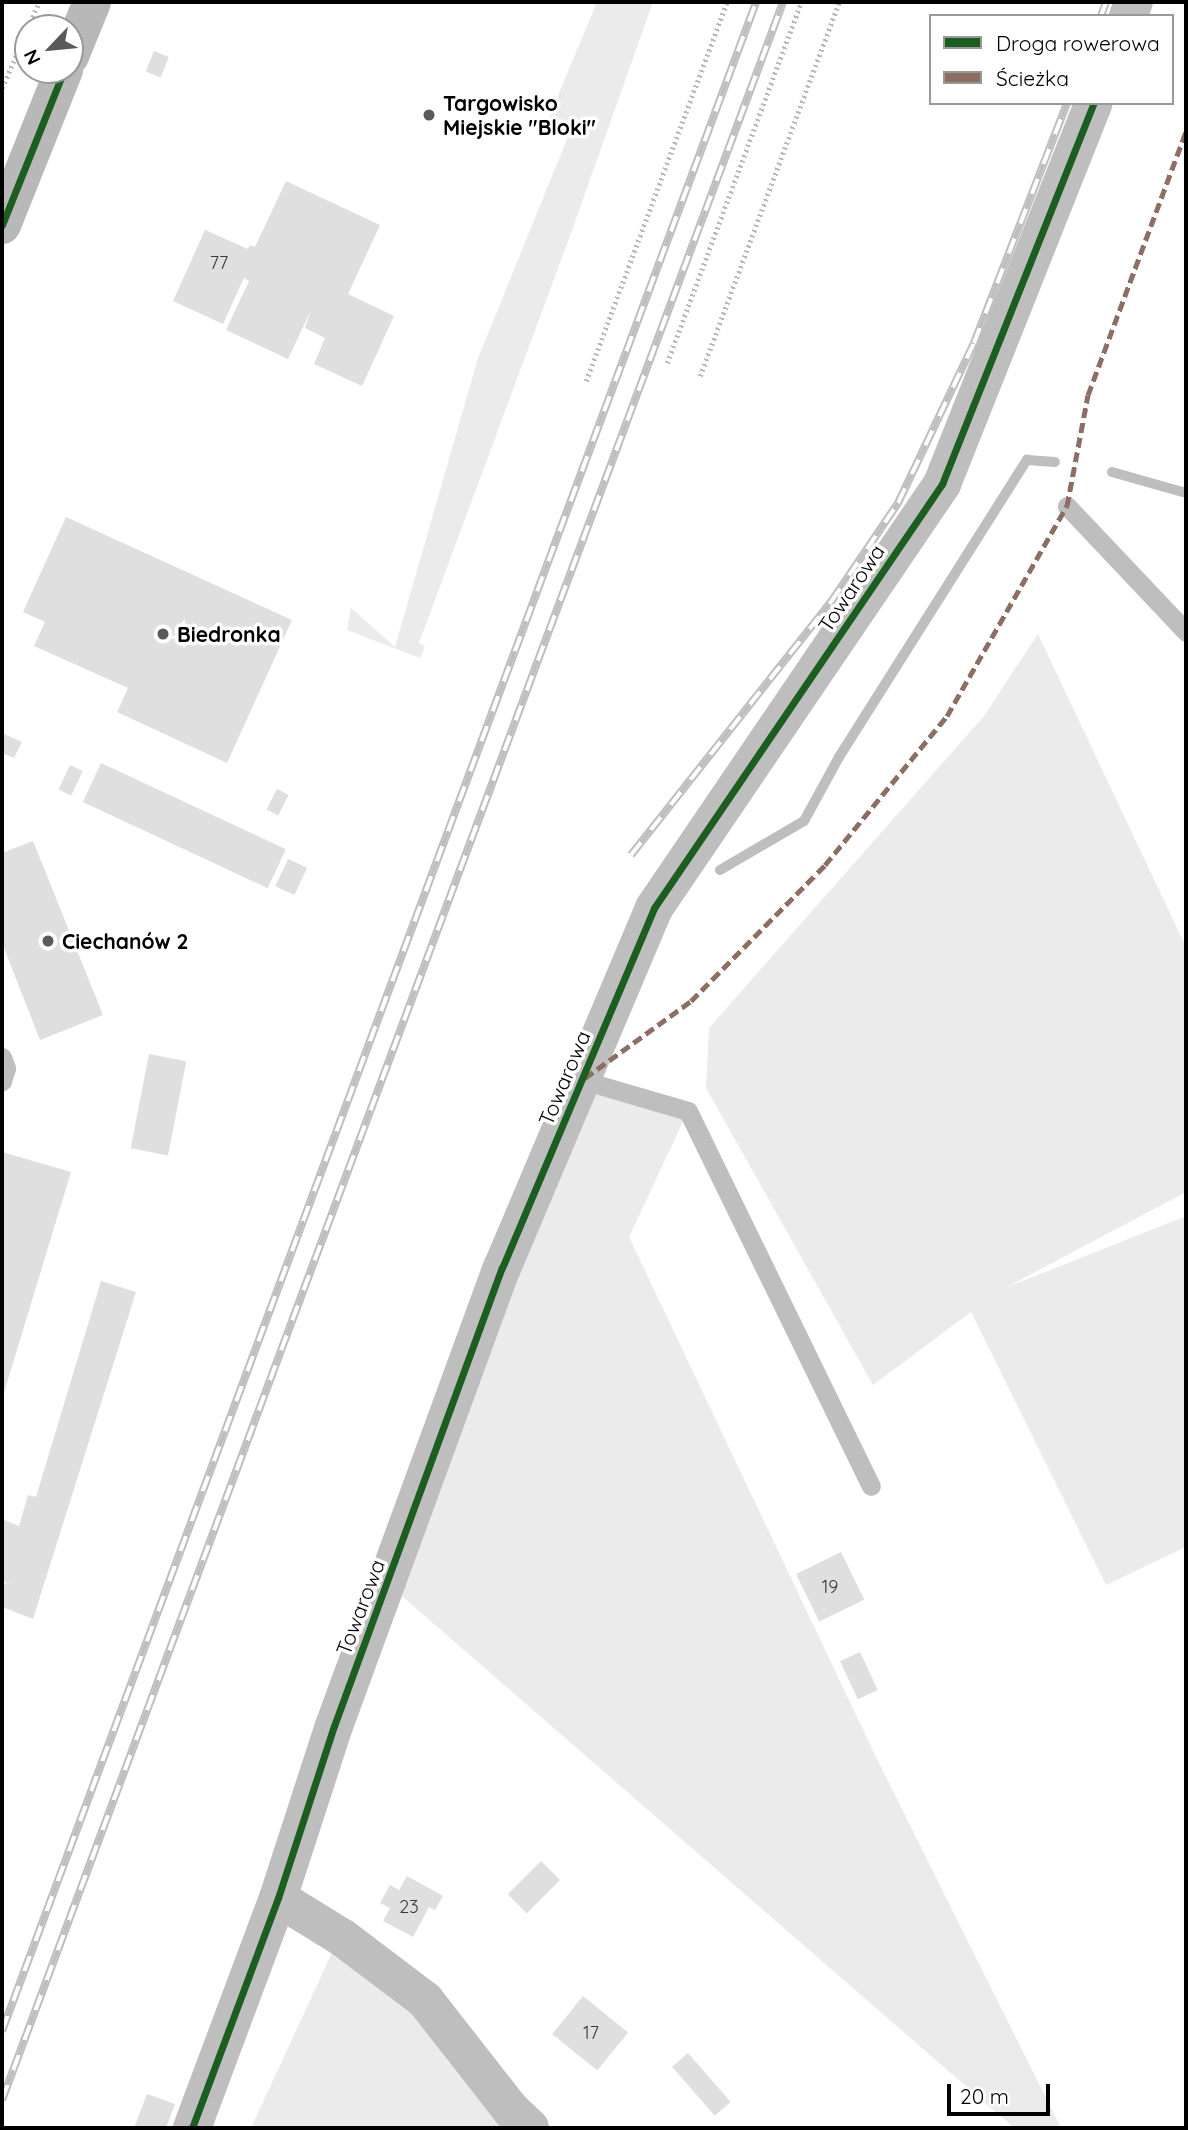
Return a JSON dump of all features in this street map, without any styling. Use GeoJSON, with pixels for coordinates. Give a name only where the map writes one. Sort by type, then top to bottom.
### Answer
{"type":"FeatureCollection","features":[{"type":"Feature","properties":{"kind":"street"},"geometry":{"type":"LineString","coordinates":[[84,22],[92,2]]}},
{"type":"Feature","properties":{"kind":"street"},"geometry":{"type":"LineString","coordinates":[[2,225],[58,84]]}},
{"type":"Feature","properties":{"kind":"street","name":"Towarowa"},"geometry":{"type":"LineString","coordinates":[[192,2128],[278,1898],[334,1726],[502,1268],[654,908],[943,484],[1093,105]]}},
{"type":"Feature","properties":{"kind":"street"},"geometry":{"type":"LineString","coordinates":[[278,1898],[343,1938],[425,2000],[511,2110],[530,2128]]}},
{"type":"Feature","properties":{"kind":"lane"},"geometry":{"type":"LineString","coordinates":[[1068,506],[1186,632]]}},
{"type":"Feature","properties":{"kind":"lane"},"geometry":{"type":"LineString","coordinates":[[2,1057],[6,1068],[2,1081]]}},
{"type":"Feature","properties":{"kind":"lane"},"geometry":{"type":"LineString","coordinates":[[582,1080],[688,1111],[871,1486]]}},
{"type":"Feature","properties":{"kind":"path"},"geometry":{"type":"LineString","coordinates":[[4,92],[39,2]]}},
{"type":"Feature","properties":{"kind":"path"},"geometry":{"type":"LineString","coordinates":[[586,381],[727,2]]}},
{"type":"Feature","properties":{"kind":"path"},"geometry":{"type":"LineString","coordinates":[[667,363],[801,2]]}},
{"type":"Feature","properties":{"kind":"path"},"geometry":{"type":"LineString","coordinates":[[700,376],[839,2]]}},
{"type":"Feature","properties":{"kind":"path"},"geometry":{"type":"LineString","coordinates":[[4,92],[14,75]]}},
{"type":"Feature","properties":{"kind":"shaded area"},"geometry":{"type":"Polygon","coordinates":[[[597,2],[653,2],[570,236],[419,643],[425,646],[420,658],[347,630],[351,608],[395,647],[478,358],[570,132],[547,122],[597,2]]]}},
{"type":"Feature","properties":{"kind":"shaded area"},"geometry":{"type":"Polygon","coordinates":[[[1038,634],[1186,947],[1186,1192],[1005,1288],[1186,1216],[1186,1547],[1106,1585],[971,1312],[873,1385],[706,1088],[709,1028],[984,716],[1038,634]]]}},
{"type":"Feature","properties":{"kind":"shaded area"},"geometry":{"type":"Polygon","coordinates":[[[582,1080],[688,1111],[629,1237],[877,1759],[1061,2128],[1014,2128],[388,1584],[582,1080]]]}},
{"type":"Feature","properties":{"kind":"shaded area"},"geometry":{"type":"Polygon","coordinates":[[[337,1942],[404,1997],[517,2128],[251,2128],[337,1942]]]}},
{"type":"Feature","properties":{"kind":"building"},"geometry":{"type":"Polygon","coordinates":[[[154,51],[169,57],[161,77],[146,71],[154,51]]]}},
{"type":"Feature","properties":{"kind":"building"},"geometry":{"type":"Polygon","coordinates":[[[286,181],[380,225],[348,294],[394,316],[362,386],[314,364],[325,338],[305,328],[311,310],[288,359],[226,330],[249,281],[244,278],[223,324],[173,301],[205,230],[248,249],[250,245],[255,247],[286,181]]]}},
{"type":"Feature","properties":{"kind":"building","name":"Biedronka"},"geometry":{"type":"Polygon","coordinates":[[[66,517],[292,620],[227,763],[117,712],[128,688],[34,646],[45,622],[23,612],[66,517]]]}},
{"type":"Feature","properties":{"kind":"building"},"geometry":{"type":"Polygon","coordinates":[[[2,733],[22,742],[14,758],[2,753],[2,733]]]}},
{"type":"Feature","properties":{"kind":"building"},"geometry":{"type":"Polygon","coordinates":[[[101,763],[286,849],[268,888],[83,802],[101,763]]]}},
{"type":"Feature","properties":{"kind":"building"},"geometry":{"type":"Polygon","coordinates":[[[70,765],[83,771],[71,795],[59,789],[70,765]]]}},
{"type":"Feature","properties":{"kind":"building"},"geometry":{"type":"Polygon","coordinates":[[[277,789],[289,795],[278,815],[267,809],[277,789]]]}},
{"type":"Feature","properties":{"kind":"building"},"geometry":{"type":"Polygon","coordinates":[[[33,841],[103,1015],[40,1040],[2,943],[2,853],[33,841]]]}},
{"type":"Feature","properties":{"kind":"building"},"geometry":{"type":"Polygon","coordinates":[[[288,859],[307,868],[294,895],[275,886],[288,859]]]}},
{"type":"Feature","properties":{"kind":"building"},"geometry":{"type":"Polygon","coordinates":[[[149,1054],[186,1061],[168,1155],[131,1148],[149,1054]]]}},
{"type":"Feature","properties":{"kind":"building"},"geometry":{"type":"Polygon","coordinates":[[[2,1152],[71,1172],[2,1399],[2,1152]]]}},
{"type":"Feature","properties":{"kind":"building"},"geometry":{"type":"Polygon","coordinates":[[[101,1281],[136,1292],[33,1619],[2,1607],[2,1583],[10,1584],[2,1581],[2,1519],[19,1526],[28,1495],[36,1497],[101,1281]]]}},
{"type":"Feature","properties":{"kind":"building"},"geometry":{"type":"Polygon","coordinates":[[[841,1552],[864,1600],[819,1622],[796,1574],[841,1552]]]}},
{"type":"Feature","properties":{"kind":"building"},"geometry":{"type":"Polygon","coordinates":[[[860,1652],[878,1690],[858,1699],[840,1661],[860,1652]]]}},
{"type":"Feature","properties":{"kind":"building"},"geometry":{"type":"Polygon","coordinates":[[[541,1861],[560,1880],[527,1913],[508,1894],[541,1861]]]}},
{"type":"Feature","properties":{"kind":"building"},"geometry":{"type":"Polygon","coordinates":[[[407,1876],[443,1896],[435,1910],[429,1907],[413,1937],[383,1921],[390,1908],[380,1903],[390,1885],[399,1890],[407,1876]]]}},
{"type":"Feature","properties":{"kind":"building"},"geometry":{"type":"Polygon","coordinates":[[[583,1996],[628,2033],[597,2071],[552,2034],[583,1996]]]}},
{"type":"Feature","properties":{"kind":"building"},"geometry":{"type":"Polygon","coordinates":[[[688,2053],[731,2102],[715,2116],[672,2067],[688,2053]]]}},
{"type":"Feature","properties":{"kind":"building"},"geometry":{"type":"Polygon","coordinates":[[[147,2094],[175,2104],[166,2128],[134,2128],[147,2094]]]}},
{"type":"Feature","properties":{"kind":"waterway"},"geometry":{"type":"LineString","coordinates":[[720,870],[804,821],[839,757],[1027,460],[1055,462]]}},
{"type":"Feature","properties":{"kind":"waterway"},"geometry":{"type":"LineString","coordinates":[[1112,472],[1186,493]]}},
{"type":"Feature","properties":{"kind":"railway"},"geometry":{"type":"LineString","coordinates":[[2,2031],[756,2]]}},
{"type":"Feature","properties":{"kind":"railway"},"geometry":{"type":"LineString","coordinates":[[2,2100],[783,2]]}},
{"type":"Feature","properties":{"kind":"railway"},"geometry":{"type":"LineString","coordinates":[[1102,14],[1106,2]]}},
{"type":"Feature","properties":{"kind":"railway"},"geometry":{"type":"LineString","coordinates":[[631,855],[831,602],[898,503],[974,343],[1066,105]]}},
{"type":"Feature","properties":{"kind":"marked path"},"geometry":{"type":"LineString","coordinates":[[585,1078],[691,1001],[825,865],[947,716],[1067,506],[1088,395],[1186,132]]}},
{"type":"Feature","properties":{"kind":"cycle path"},"geometry":{"type":"LineString","coordinates":[[2,225],[58,84]]}},
{"type":"Feature","properties":{"kind":"cycle path"},"geometry":{"type":"LineString","coordinates":[[192,2128],[278,1898],[334,1726],[502,1268],[654,908],[942,484],[1093,105]]}},
{"type":"Feature","properties":{"kind":"place","name":"Targowisko Miejskie \"Bloki\""},"geometry":{"type":"Point","coordinates":[429,115]}},
{"type":"Feature","properties":{"kind":"place","name":"Biedronka"},"geometry":{"type":"Point","coordinates":[163,634]}},
{"type":"Feature","properties":{"kind":"place","name":"Ciechanów 2"},"geometry":{"type":"Point","coordinates":[48,941]}}]}
